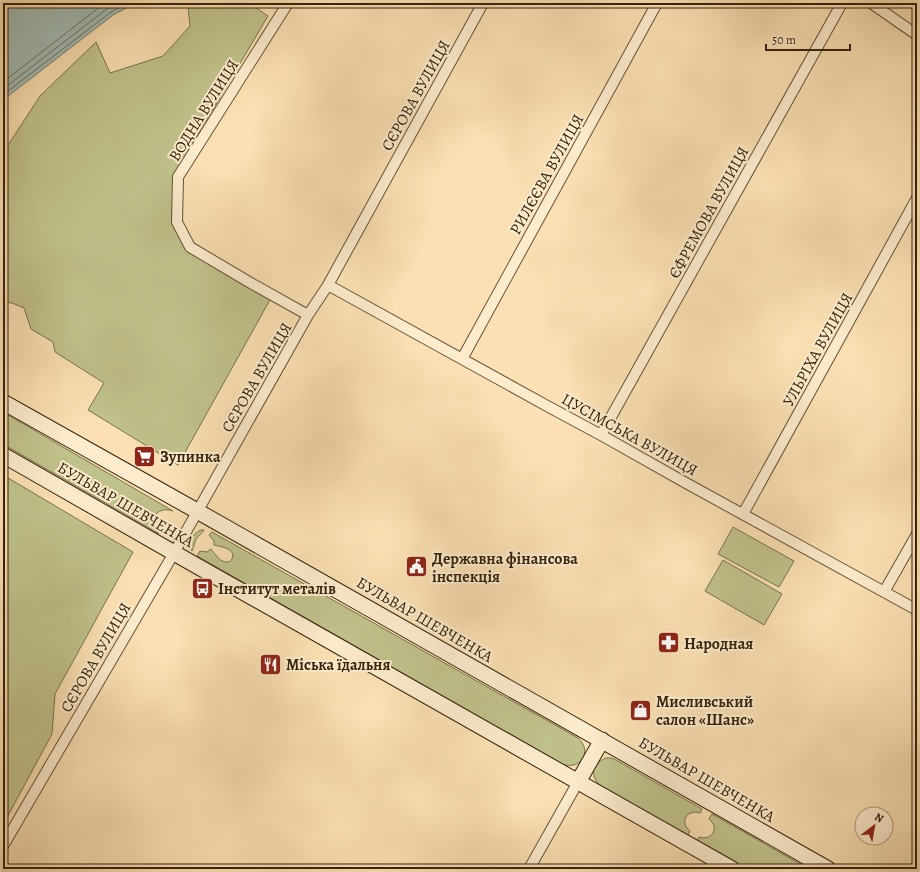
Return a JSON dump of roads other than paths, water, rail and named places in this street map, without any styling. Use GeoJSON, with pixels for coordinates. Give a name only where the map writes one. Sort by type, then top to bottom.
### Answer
{"type":"FeatureCollection","features":[{"type":"Feature","properties":{"kind":"main road","name":"БУЛЬВАР ШЕВЧЕНКА"},"geometry":{"type":"LineString","coordinates":[[3,402],[828,869]]}},
{"type":"Feature","properties":{"kind":"main road","name":"БУЛЬВАР ШЕВЧЕНКА"},"geometry":{"type":"LineString","coordinates":[[3,455],[732,869]]}},
{"type":"Feature","properties":{"kind":"main road"},"geometry":{"type":"LineString","coordinates":[[578,782],[602,740]]}},
{"type":"Feature","properties":{"kind":"street","name":"ВОДНА ВУЛИЦЯ"},"geometry":{"type":"LineString","coordinates":[[288,3],[178,177],[177,222],[190,247],[308,315]]}},
{"type":"Feature","properties":{"kind":"street","name":"СЄРОВА ВУЛИЦЯ"},"geometry":{"type":"LineString","coordinates":[[3,846],[174,553],[308,315],[328,285],[483,3]]}},
{"type":"Feature","properties":{"kind":"street","name":"РИЛЄЄВА ВУЛИЦЯ"},"geometry":{"type":"LineString","coordinates":[[462,359],[657,3]]}},
{"type":"Feature","properties":{"kind":"street","name":"ЄФРЕМОВА ВУЛИЦЯ"},"geometry":{"type":"LineString","coordinates":[[601,435],[842,3]]}},
{"type":"Feature","properties":{"kind":"street"},"geometry":{"type":"LineString","coordinates":[[871,3],[917,35]]}},
{"type":"Feature","properties":{"kind":"street","name":"УЛЬРІХА ВУЛИЦЯ"},"geometry":{"type":"LineString","coordinates":[[743,514],[917,198]]}},
{"type":"Feature","properties":{"kind":"street","name":"ЦУСІМСЬКА ВУЛИЦЯ"},"geometry":{"type":"LineString","coordinates":[[328,285],[917,610]]}},
{"type":"Feature","properties":{"kind":"street"},"geometry":{"type":"LineString","coordinates":[[884,592],[917,534]]}},
{"type":"Feature","properties":{"kind":"street"},"geometry":{"type":"LineString","coordinates":[[529,869],[578,782]]}},
{"type":"Feature","properties":{"kind":"water"},"geometry":{"type":"Polygon","coordinates":[[[3,3],[136,3],[113,15],[3,100],[3,3]]]}},
{"type":"Feature","properties":{"kind":"place","name":"Зупинка"},"geometry":{"type":"Point","coordinates":[145,456]}},
{"type":"Feature","properties":{"kind":"place","name":"Державна фінансова інспекція"},"geometry":{"type":"Point","coordinates":[416,567]}},
{"type":"Feature","properties":{"kind":"place","name":"Інститут металів"},"geometry":{"type":"Point","coordinates":[203,588]}},
{"type":"Feature","properties":{"kind":"place","name":"Народная"},"geometry":{"type":"Point","coordinates":[669,643]}},
{"type":"Feature","properties":{"kind":"place","name":"Міська їдальня"},"geometry":{"type":"Point","coordinates":[271,664]}},
{"type":"Feature","properties":{"kind":"place","name":"Мисливський салон «Шанс»"},"geometry":{"type":"Point","coordinates":[640,710]}}]}
